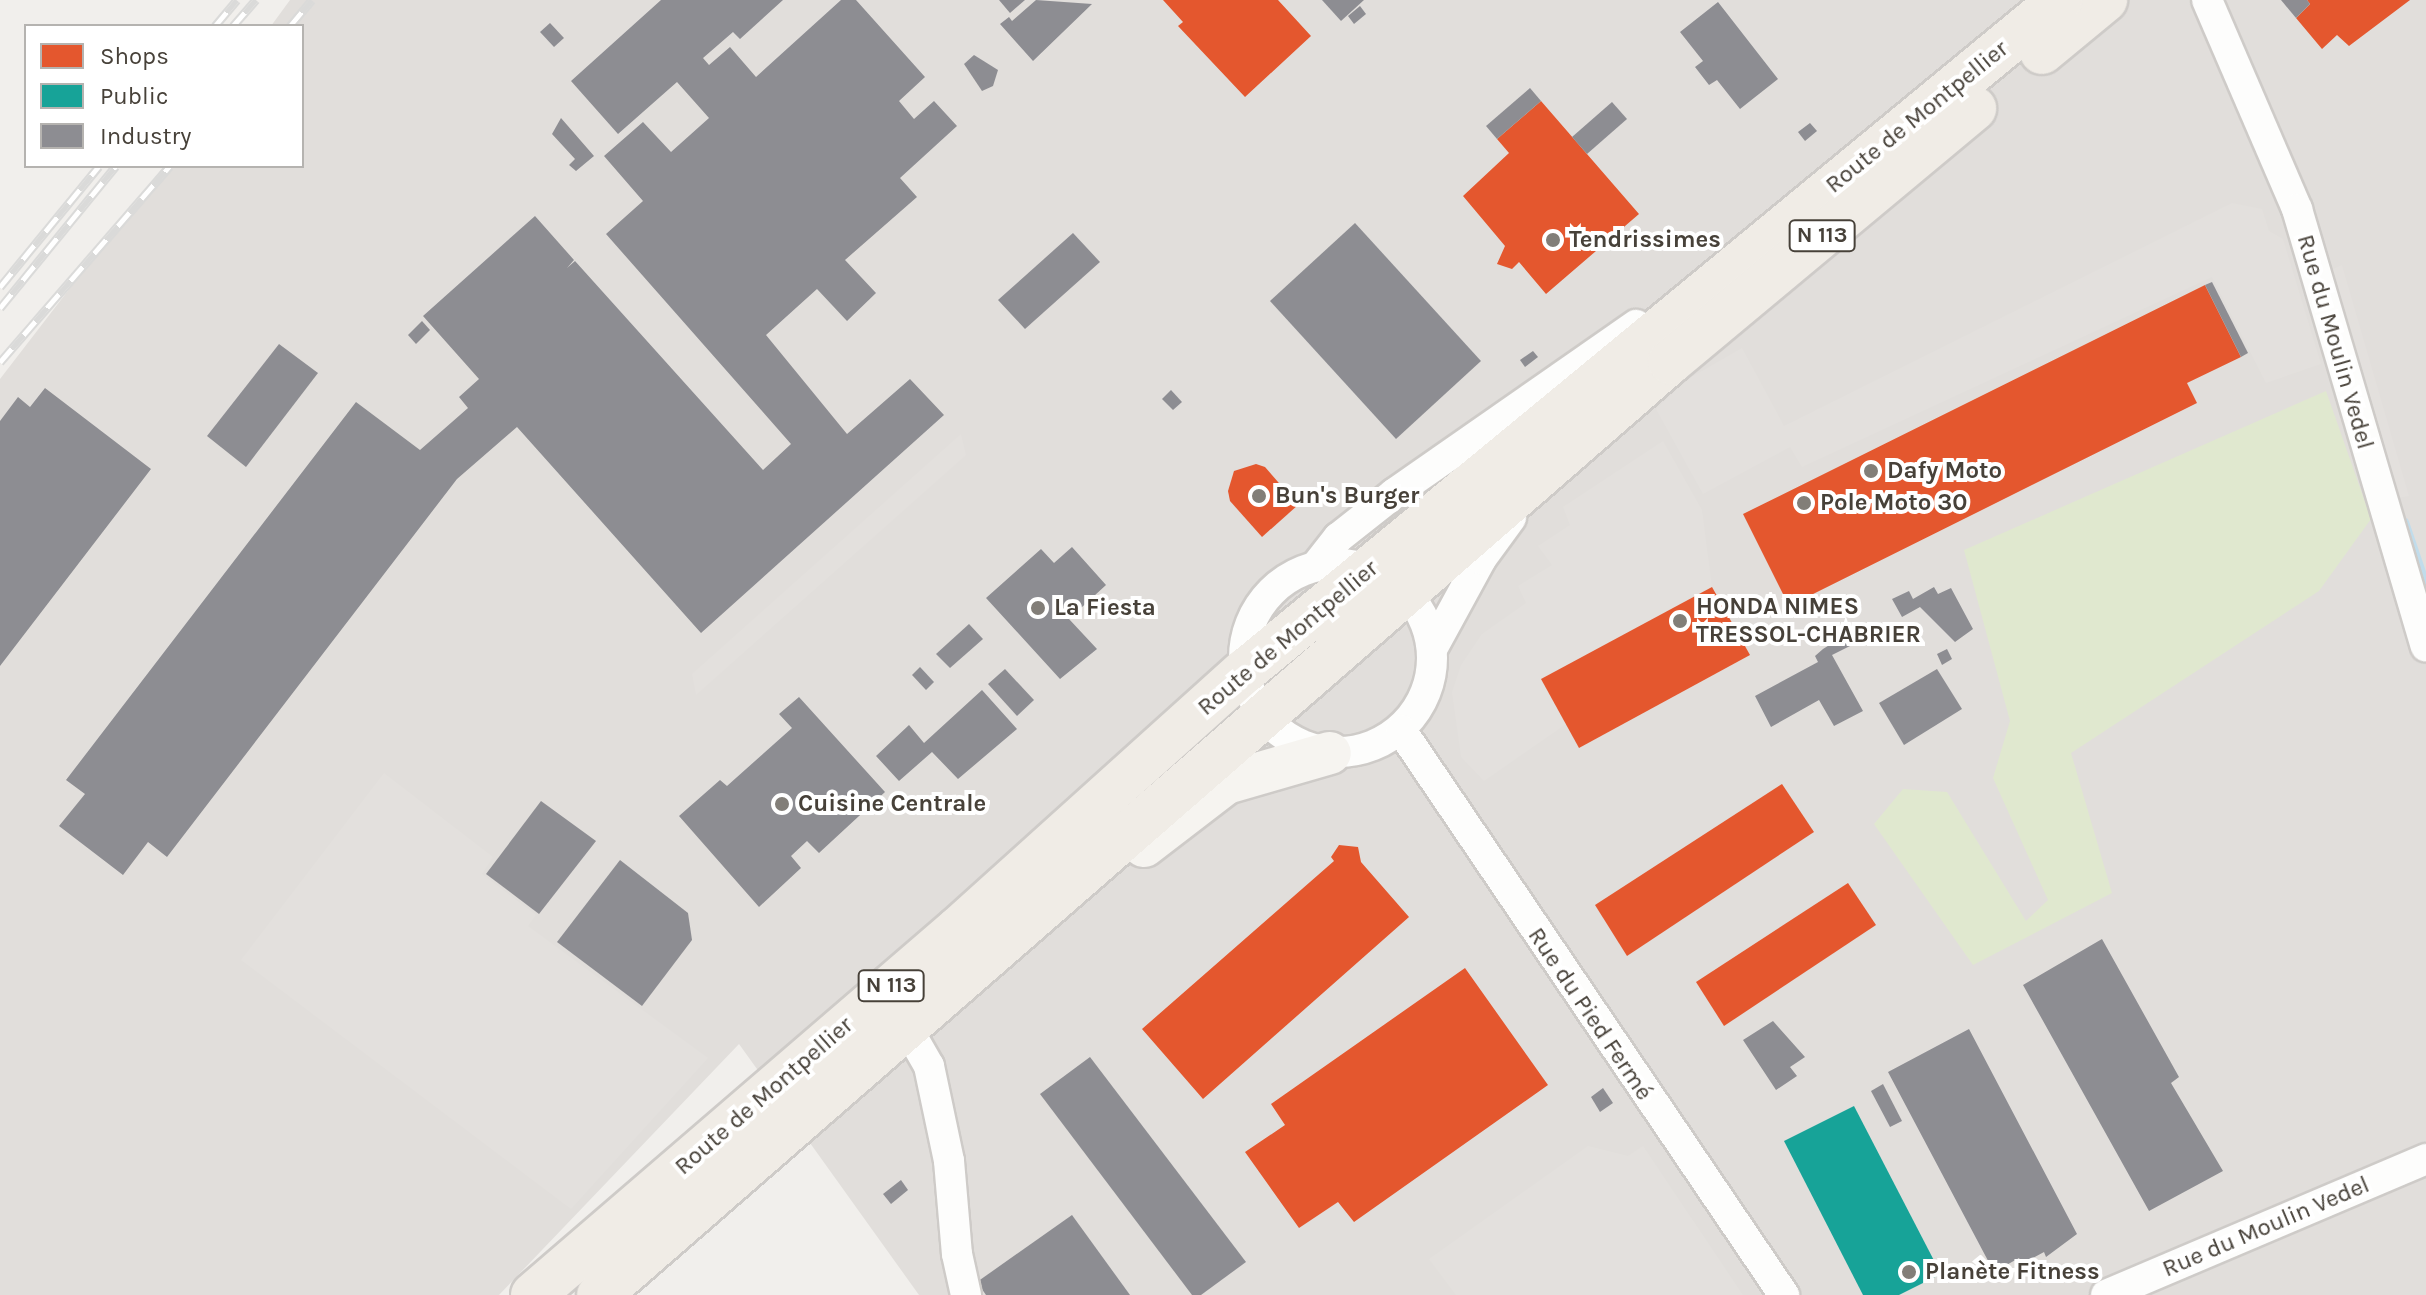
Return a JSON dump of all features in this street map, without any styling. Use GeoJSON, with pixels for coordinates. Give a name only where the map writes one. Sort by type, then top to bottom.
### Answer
{"type":"FeatureCollection","features":[{"type":"Feature","properties":{"kind":"main road","name":"Route de Montpellier"},"geometry":{"type":"LineString","coordinates":[[533,1295],[958,929],[1245,671],[1774,232],[2060,0]]}},
{"type":"Feature","properties":{"kind":"main road","name":"Route de Montpellier"},"geometry":{"type":"LineString","coordinates":[[599,1295],[1670,362],[2105,0]]}},
{"type":"Feature","properties":{"kind":"street","name":"Rue du Moulin Vedel"},"geometry":{"type":"LineString","coordinates":[[2207,0],[2229,43],[2297,209],[2426,646]]}},
{"type":"Feature","properties":{"kind":"street","name":"Rue du Moulin Vedel"},"geometry":{"type":"LineString","coordinates":[[2223,0],[2229,43]]}},
{"type":"Feature","properties":{"kind":"street"},"geometry":{"type":"LineString","coordinates":[[1316,566],[1338,538],[1395,493],[1719,265],[1774,232]]}},
{"type":"Feature","properties":{"kind":"street"},"geometry":{"type":"LineString","coordinates":[[1432,649],[1481,559],[1543,475]]}},
{"type":"Feature","properties":{"kind":"street"},"geometry":{"type":"LineString","coordinates":[[972,969],[1018,953],[1226,783],[1330,753],[1367,749],[1401,730],[1424,701],[1434,666],[1429,629],[1407,592],[1368,570],[1341,564],[1316,566],[1277,586],[1263,602],[1249,628],[1245,671],[1263,715],[1293,742],[1330,753]]}},
{"type":"Feature","properties":{"kind":"street","name":"Rue du Pied Fermé"},"geometry":{"type":"LineString","coordinates":[[1401,730],[1784,1295]]}},
{"type":"Feature","properties":{"kind":"street"},"geometry":{"type":"LineString","coordinates":[[906,1026],[929,1066],[949,1161],[957,1254],[966,1295]]}},
{"type":"Feature","properties":{"kind":"street","name":"Rue du Moulin Vedel"},"geometry":{"type":"LineString","coordinates":[[2106,1295],[2426,1159]]}},
{"type":"Feature","properties":{"kind":"shaded area"},"geometry":{"type":"Polygon","coordinates":[[[290,0],[2426,0],[2426,1295],[919,1295],[739,1044],[499,1295],[0,1295],[0,379],[162,168],[304,168],[304,24],[272,24],[290,0]]]}},
{"type":"Feature","properties":{"kind":"shaded area"},"geometry":{"type":"Polygon","coordinates":[[[2232,203],[2262,209],[2269,231],[2283,239],[2321,364],[2266,383],[2212,277],[1802,467],[1790,447],[1703,494],[1656,409],[1688,379],[1742,348],[1784,426],[2232,203]]]}},
{"type":"Feature","properties":{"kind":"shaded area"},"geometry":{"type":"Polygon","coordinates":[[[2342,265],[2409,496],[2390,499],[2322,274],[2342,265]]]}},
{"type":"Feature","properties":{"kind":"shaded area"},"geometry":{"type":"Polygon","coordinates":[[[961,434],[966,455],[696,695],[692,674],[961,434]]]}},
{"type":"Feature","properties":{"kind":"shaded area"},"geometry":{"type":"Polygon","coordinates":[[[1663,441],[1702,510],[1712,587],[1542,679],[1566,724],[1484,781],[1461,757],[1452,692],[1461,665],[1482,634],[1526,603],[1518,586],[1552,565],[1538,546],[1570,525],[1563,507],[1663,441]]]}},
{"type":"Feature","properties":{"kind":"shaded area"},"geometry":{"type":"Polygon","coordinates":[[[384,773],[493,857],[482,874],[536,915],[528,926],[708,1058],[571,1209],[241,960],[384,773]]]}},
{"type":"Feature","properties":{"kind":"shaded area"},"geometry":{"type":"Polygon","coordinates":[[[1588,1146],[1628,1156],[1643,1146],[1743,1295],[1456,1295],[1429,1259],[1588,1146]]]}},
{"type":"Feature","properties":{"kind":"green space"},"geometry":{"type":"Polygon","coordinates":[[[2326,391],[2371,519],[2319,591],[2071,753],[2112,893],[1973,965],[1874,824],[1903,789],[1947,792],[2026,921],[2048,900],[1993,778],[2010,721],[1964,550],[2326,391]]]}},
{"type":"Feature","properties":{"kind":"building: Shops"},"geometry":{"type":"Polygon","coordinates":[[[1163,0],[1278,0],[1311,36],[1245,97],[1178,26],[1183,22],[1163,0]]]}},
{"type":"Feature","properties":{"kind":"building: Shops"},"geometry":{"type":"Polygon","coordinates":[[[2307,0],[2410,0],[2349,46],[2337,35],[2322,49],[2296,18],[2310,4],[2307,0]]]}},
{"type":"Feature","properties":{"kind":"building: Shops"},"geometry":{"type":"Polygon","coordinates":[[[1541,101],[1639,214],[1546,294],[1519,262],[1512,269],[1497,264],[1505,246],[1463,196],[1509,153],[1497,139],[1541,101]]]}},
{"type":"Feature","properties":{"kind":"building: Shops"},"geometry":{"type":"Polygon","coordinates":[[[2205,285],[2241,357],[2187,383],[2197,403],[1789,606],[1743,514],[2205,285]]]}},
{"type":"Feature","properties":{"kind":"building: Shops","name":"Bun's Burger"},"geometry":{"type":"Polygon","coordinates":[[[1256,464],[1265,467],[1298,505],[1262,537],[1230,501],[1228,491],[1234,471],[1256,464]]]}},
{"type":"Feature","properties":{"kind":"building: Shops"},"geometry":{"type":"Polygon","coordinates":[[[1712,587],[1750,655],[1579,748],[1541,679],[1712,587]]]}},
{"type":"Feature","properties":{"kind":"building: Shops"},"geometry":{"type":"Polygon","coordinates":[[[1782,784],[1814,832],[1627,956],[1595,905],[1782,784]]]}},
{"type":"Feature","properties":{"kind":"building: Shops"},"geometry":{"type":"Polygon","coordinates":[[[1339,845],[1358,847],[1361,862],[1409,917],[1203,1099],[1142,1029],[1334,861],[1331,857],[1339,845]]]}},
{"type":"Feature","properties":{"kind":"building: Shops"},"geometry":{"type":"Polygon","coordinates":[[[1848,883],[1876,925],[1724,1026],[1696,982],[1848,883]]]}},
{"type":"Feature","properties":{"kind":"building: Shops"},"geometry":{"type":"Polygon","coordinates":[[[1465,968],[1548,1085],[1354,1222],[1338,1202],[1299,1228],[1245,1152],[1285,1125],[1271,1104],[1465,968]]]}},
{"type":"Feature","properties":{"kind":"building: Public"},"geometry":{"type":"Polygon","coordinates":[[[1854,1106],[1941,1274],[1899,1295],[1863,1295],[1784,1141],[1854,1106]]]}},
{"type":"Feature","properties":{"kind":"building: Industry"},"geometry":{"type":"Polygon","coordinates":[[[661,0],[783,0],[740,39],[733,32],[703,58],[709,65],[730,47],[756,77],[841,0],[856,0],[925,77],[899,101],[914,119],[934,101],[957,126],[900,178],[917,197],[845,260],[876,293],[847,321],[817,289],[766,335],[847,434],[910,379],[944,415],[701,633],[517,427],[457,479],[167,857],[148,842],[123,875],[59,826],[85,794],[66,780],[356,402],[420,450],[468,408],[459,397],[479,379],[423,316],[535,216],[574,260],[567,268],[575,261],[763,470],[791,444],[606,234],[643,201],[604,156],[643,122],[671,152],[709,118],[677,82],[618,134],[571,81],[661,0]]]}},
{"type":"Feature","properties":{"kind":"building: Industry"},"geometry":{"type":"Polygon","coordinates":[[[999,0],[1025,0],[1010,13],[999,0]]]}},
{"type":"Feature","properties":{"kind":"building: Industry"},"geometry":{"type":"Polygon","coordinates":[[[1036,0],[1092,4],[1033,61],[1000,24],[1009,17],[1012,21],[1036,0]]]}},
{"type":"Feature","properties":{"kind":"building: Industry"},"geometry":{"type":"Polygon","coordinates":[[[1322,0],[1364,0],[1341,21],[1322,0]]]}},
{"type":"Feature","properties":{"kind":"building: Industry"},"geometry":{"type":"Polygon","coordinates":[[[2281,0],[2307,0],[2310,4],[2296,18],[2281,0]]]}},
{"type":"Feature","properties":{"kind":"building: Industry"},"geometry":{"type":"Polygon","coordinates":[[[1718,2],[1778,79],[1740,109],[1717,80],[1709,85],[1695,67],[1703,61],[1680,32],[1718,2]]]}},
{"type":"Feature","properties":{"kind":"building: Industry"},"geometry":{"type":"Polygon","coordinates":[[[1360,6],[1366,14],[1354,24],[1348,16],[1360,6]]]}},
{"type":"Feature","properties":{"kind":"building: Industry"},"geometry":{"type":"Polygon","coordinates":[[[550,23],[564,38],[554,47],[540,32],[550,23]]]}},
{"type":"Feature","properties":{"kind":"building: Industry"},"geometry":{"type":"Polygon","coordinates":[[[974,55],[998,70],[993,86],[982,91],[964,64],[974,55]]]}},
{"type":"Feature","properties":{"kind":"building: Industry"},"geometry":{"type":"Polygon","coordinates":[[[1530,88],[1541,101],[1497,139],[1486,126],[1530,88]]]}},
{"type":"Feature","properties":{"kind":"building: Industry"},"geometry":{"type":"Polygon","coordinates":[[[1612,102],[1627,119],[1587,154],[1572,137],[1612,102]]]}},
{"type":"Feature","properties":{"kind":"building: Industry"},"geometry":{"type":"Polygon","coordinates":[[[561,118],[594,156],[576,171],[569,165],[575,159],[552,134],[561,118]]]}},
{"type":"Feature","properties":{"kind":"building: Industry"},"geometry":{"type":"Polygon","coordinates":[[[1810,123],[1817,131],[1805,141],[1798,132],[1810,123]]]}},
{"type":"Feature","properties":{"kind":"building: Industry"},"geometry":{"type":"Polygon","coordinates":[[[1355,223],[1481,361],[1396,439],[1270,301],[1355,223]]]}},
{"type":"Feature","properties":{"kind":"building: Industry"},"geometry":{"type":"Polygon","coordinates":[[[1073,233],[1100,262],[1025,329],[998,300],[1073,233]]]}},
{"type":"Feature","properties":{"kind":"building: Industry"},"geometry":{"type":"Polygon","coordinates":[[[2212,282],[2248,353],[2241,357],[2205,285],[2212,282]]]}},
{"type":"Feature","properties":{"kind":"building: Industry"},"geometry":{"type":"Polygon","coordinates":[[[422,321],[430,330],[416,344],[408,335],[422,321]]]}},
{"type":"Feature","properties":{"kind":"building: Industry"},"geometry":{"type":"Polygon","coordinates":[[[279,344],[318,373],[246,467],[207,436],[279,344]]]}},
{"type":"Feature","properties":{"kind":"building: Industry"},"geometry":{"type":"Polygon","coordinates":[[[1533,351],[1538,357],[1525,367],[1520,360],[1533,351]]]}},
{"type":"Feature","properties":{"kind":"building: Industry"},"geometry":{"type":"Polygon","coordinates":[[[45,388],[151,469],[0,666],[0,421],[18,397],[30,407],[45,388]]]}},
{"type":"Feature","properties":{"kind":"building: Industry"},"geometry":{"type":"Polygon","coordinates":[[[1171,390],[1182,402],[1173,410],[1162,399],[1171,390]]]}},
{"type":"Feature","properties":{"kind":"building: Industry","name":"La Fiesta"},"geometry":{"type":"Polygon","coordinates":[[[1072,547],[1106,585],[1069,619],[1097,649],[1060,679],[986,598],[1041,549],[1054,563],[1072,547]]]}},
{"type":"Feature","properties":{"kind":"building: Industry"},"geometry":{"type":"Polygon","coordinates":[[[1934,587],[1938,594],[1951,588],[1973,629],[1955,642],[1920,607],[1902,617],[1892,599],[1909,591],[1913,599],[1934,587]]]}},
{"type":"Feature","properties":{"kind":"building: Industry"},"geometry":{"type":"Polygon","coordinates":[[[969,624],[983,639],[950,668],[936,654],[969,624]]]}},
{"type":"Feature","properties":{"kind":"building: Industry"},"geometry":{"type":"Polygon","coordinates":[[[1861,625],[1868,637],[1832,655],[1863,711],[1834,726],[1819,700],[1771,727],[1755,696],[1818,662],[1815,656],[1823,649],[1861,625]]]}},
{"type":"Feature","properties":{"kind":"building: Industry"},"geometry":{"type":"Polygon","coordinates":[[[1947,649],[1952,659],[1942,665],[1937,654],[1947,649]]]}},
{"type":"Feature","properties":{"kind":"building: Industry"},"geometry":{"type":"Polygon","coordinates":[[[920,667],[934,682],[926,690],[912,675],[920,667]]]}},
{"type":"Feature","properties":{"kind":"building: Industry"},"geometry":{"type":"Polygon","coordinates":[[[1005,669],[1034,700],[1017,716],[988,684],[1005,669]]]}},
{"type":"Feature","properties":{"kind":"building: Industry"},"geometry":{"type":"Polygon","coordinates":[[[1937,669],[1962,709],[1904,745],[1879,703],[1937,669]]]}},
{"type":"Feature","properties":{"kind":"building: Industry"},"geometry":{"type":"Polygon","coordinates":[[[982,690],[1017,729],[958,779],[932,752],[899,781],[876,756],[909,725],[924,743],[982,690]]]}},
{"type":"Feature","properties":{"kind":"building: Industry","name":"Cuisine Centrale"},"geometry":{"type":"Polygon","coordinates":[[[799,697],[885,792],[819,853],[807,841],[791,856],[801,868],[759,907],[679,816],[720,780],[727,786],[792,728],[779,714],[799,697]]]}},
{"type":"Feature","properties":{"kind":"building: Industry"},"geometry":{"type":"Polygon","coordinates":[[[541,801],[596,841],[539,914],[486,874],[541,801]]]}},
{"type":"Feature","properties":{"kind":"building: Industry"},"geometry":{"type":"Polygon","coordinates":[[[620,860],[688,913],[692,940],[642,1006],[557,942],[620,860]]]}},
{"type":"Feature","properties":{"kind":"building: Industry"},"geometry":{"type":"Polygon","coordinates":[[[2102,939],[2179,1077],[2171,1083],[2223,1171],[2149,1211],[2023,985],[2102,939]]]}},
{"type":"Feature","properties":{"kind":"building: Industry"},"geometry":{"type":"Polygon","coordinates":[[[1773,1021],[1805,1057],[1790,1067],[1797,1076],[1776,1090],[1743,1040],[1773,1021]]]}},
{"type":"Feature","properties":{"kind":"building: Industry"},"geometry":{"type":"Polygon","coordinates":[[[1969,1029],[2077,1234],[2046,1257],[2044,1252],[2022,1264],[2019,1258],[1994,1272],[1888,1072],[1969,1029]]]}},
{"type":"Feature","properties":{"kind":"building: Industry"},"geometry":{"type":"Polygon","coordinates":[[[1090,1057],[1246,1262],[1201,1295],[1192,1295],[1040,1094],[1090,1057]]]}},
{"type":"Feature","properties":{"kind":"building: Industry"},"geometry":{"type":"Polygon","coordinates":[[[1883,1084],[1902,1121],[1890,1127],[1871,1091],[1883,1084]]]}},
{"type":"Feature","properties":{"kind":"building: Industry"},"geometry":{"type":"Polygon","coordinates":[[[1603,1088],[1613,1103],[1600,1112],[1591,1097],[1603,1088]]]}},
{"type":"Feature","properties":{"kind":"building: Industry"},"geometry":{"type":"Polygon","coordinates":[[[901,1180],[908,1190],[891,1204],[883,1194],[901,1180]]]}},
{"type":"Feature","properties":{"kind":"building: Industry"},"geometry":{"type":"Polygon","coordinates":[[[1072,1215],[1130,1295],[986,1295],[977,1282],[1072,1215]]]}},
{"type":"Feature","properties":{"kind":"waterway"},"geometry":{"type":"LineString","coordinates":[[2405,522],[2426,584]]}},
{"type":"Feature","properties":{"kind":"railway"},"geometry":{"type":"LineString","coordinates":[[217,24],[237,0]]}},
{"type":"Feature","properties":{"kind":"railway"},"geometry":{"type":"LineString","coordinates":[[235,24],[256,0]]}},
{"type":"Feature","properties":{"kind":"railway"},"geometry":{"type":"LineString","coordinates":[[292,24],[312,0]]}},
{"type":"Feature","properties":{"kind":"railway"},"geometry":{"type":"LineString","coordinates":[[0,287],[97,168]]}},
{"type":"Feature","properties":{"kind":"railway"},"geometry":{"type":"LineString","coordinates":[[0,308],[114,168]]}},
{"type":"Feature","properties":{"kind":"railway"},"geometry":{"type":"LineString","coordinates":[[0,362],[168,168]]}},
{"type":"Feature","properties":{"kind":"place","name":"Tendrissimes"},"geometry":{"type":"Point","coordinates":[1553,240]}},
{"type":"Feature","properties":{"kind":"place","name":"Dafy Moto"},"geometry":{"type":"Point","coordinates":[1871,471]}},
{"type":"Feature","properties":{"kind":"place","name":"Bun's Burger"},"geometry":{"type":"Point","coordinates":[1259,496]}},
{"type":"Feature","properties":{"kind":"place","name":"Pole Moto 30"},"geometry":{"type":"Point","coordinates":[1804,503]}},
{"type":"Feature","properties":{"kind":"place","name":"La Fiesta"},"geometry":{"type":"Point","coordinates":[1038,608]}},
{"type":"Feature","properties":{"kind":"place","name":"HONDA NIMES TRESSOL-CHABRIER"},"geometry":{"type":"Point","coordinates":[1680,621]}},
{"type":"Feature","properties":{"kind":"place","name":"Cuisine Centrale"},"geometry":{"type":"Point","coordinates":[782,804]}},
{"type":"Feature","properties":{"kind":"place","name":"Planète Fitness"},"geometry":{"type":"Point","coordinates":[1909,1272]}}]}
